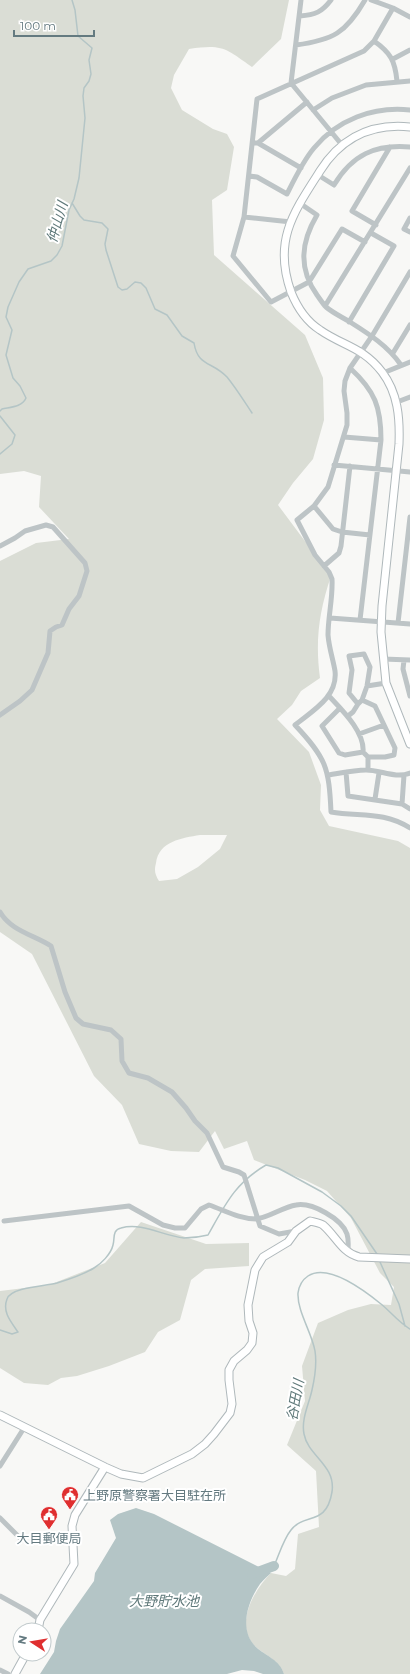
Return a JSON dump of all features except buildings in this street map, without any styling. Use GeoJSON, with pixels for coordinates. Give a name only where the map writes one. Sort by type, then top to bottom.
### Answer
{"type":"FeatureCollection","features":[{"type":"Feature","properties":{"kind":"street"},"geometry":{"type":"LineString","coordinates":[[301,0],[291,84],[342,145]]}},
{"type":"Feature","properties":{"kind":"street"},"geometry":{"type":"LineString","coordinates":[[300,16],[318,13],[332,0]]}},
{"type":"Feature","properties":{"kind":"street"},"geometry":{"type":"LineString","coordinates":[[296,45],[315,42],[337,34],[349,24],[365,0]]}},
{"type":"Feature","properties":{"kind":"street"},"geometry":{"type":"LineString","coordinates":[[371,0],[393,8],[410,17]]}},
{"type":"Feature","properties":{"kind":"street"},"geometry":{"type":"LineString","coordinates":[[365,242],[342,229],[309,282],[271,302],[233,256],[244,217],[255,143],[257,99],[354,57],[364,51],[374,41],[393,8]]}},
{"type":"Feature","properties":{"kind":"street"},"geometry":{"type":"LineString","coordinates":[[374,41],[385,49],[393,60],[397,81]]}},
{"type":"Feature","properties":{"kind":"street"},"geometry":{"type":"LineString","coordinates":[[393,60],[410,50]]}},
{"type":"Feature","properties":{"kind":"street"},"geometry":{"type":"LineString","coordinates":[[313,110],[332,98],[366,85],[410,80]]}},
{"type":"Feature","properties":{"kind":"street"},"geometry":{"type":"LineString","coordinates":[[255,143],[307,102]]}},
{"type":"Feature","properties":{"kind":"street"},"geometry":{"type":"LineString","coordinates":[[249,176],[257,177],[287,194],[313,149],[330,132],[354,117],[371,112],[386,109],[410,110]]}},
{"type":"Feature","properties":{"kind":"street"},"geometry":{"type":"LineString","coordinates":[[410,127],[397,126],[370,130],[342,145],[326,163],[318,175],[291,222],[284,248],[283,261],[291,291],[299,309],[306,318],[319,330],[361,351],[383,373],[397,402],[400,421],[381,622],[386,683],[410,744]]}},
{"type":"Feature","properties":{"kind":"street"},"geometry":{"type":"LineString","coordinates":[[255,143],[301,168]]}},
{"type":"Feature","properties":{"kind":"street"},"geometry":{"type":"LineString","coordinates":[[318,175],[334,185],[339,177],[354,161],[369,152],[390,147],[410,147]]}},
{"type":"Feature","properties":{"kind":"street"},"geometry":{"type":"LineString","coordinates":[[376,225],[352,211],[390,147]]}},
{"type":"Feature","properties":{"kind":"street"},"geometry":{"type":"LineString","coordinates":[[325,306],[410,168]]}},
{"type":"Feature","properties":{"kind":"street"},"geometry":{"type":"LineString","coordinates":[[301,204],[317,214],[307,233],[304,250],[304,261],[309,282],[325,306],[372,336],[393,353],[401,365]]}},
{"type":"Feature","properties":{"kind":"street"},"geometry":{"type":"LineString","coordinates":[[244,217],[291,222]]}},
{"type":"Feature","properties":{"kind":"street"},"geometry":{"type":"LineString","coordinates":[[410,218],[404,229],[410,232]]}},
{"type":"Feature","properties":{"kind":"street"},"geometry":{"type":"LineString","coordinates":[[349,322],[394,246],[371,233]]}},
{"type":"Feature","properties":{"kind":"street"},"geometry":{"type":"LineString","coordinates":[[410,272],[372,336],[350,368],[345,381],[344,391],[347,412],[344,437],[328,487],[314,506],[297,520],[315,555],[324,566],[332,580],[328,638],[335,673],[335,685],[329,696],[295,725],[315,746],[323,759],[329,775],[331,812],[382,816],[398,820],[410,828]]}},
{"type":"Feature","properties":{"kind":"street"},"geometry":{"type":"LineString","coordinates":[[393,353],[410,325]]}},
{"type":"Feature","properties":{"kind":"street"},"geometry":{"type":"LineString","coordinates":[[383,373],[410,362]]}},
{"type":"Feature","properties":{"kind":"street"},"geometry":{"type":"LineString","coordinates":[[350,368],[362,379],[375,398],[381,420],[381,440],[378,469],[360,620]]}},
{"type":"Feature","properties":{"kind":"street"},"geometry":{"type":"LineString","coordinates":[[397,402],[410,397]]}},
{"type":"Feature","properties":{"kind":"street"},"geometry":{"type":"LineString","coordinates":[[344,437],[381,440]]}},
{"type":"Feature","properties":{"kind":"street"},"geometry":{"type":"LineString","coordinates":[[334,465],[410,472]]}},
{"type":"Feature","properties":{"kind":"street"},"geometry":{"type":"LineString","coordinates":[[324,566],[339,553],[341,546],[350,466]]}},
{"type":"Feature","properties":{"kind":"street"},"geometry":{"type":"LineString","coordinates":[[314,506],[333,529],[342,532],[370,535]]}},
{"type":"Feature","properties":{"kind":"street"},"geometry":{"type":"LineString","coordinates":[[398,623],[410,517]]}},
{"type":"Feature","properties":{"kind":"street"},"geometry":{"type":"LineString","coordinates":[[0,715],[20,702],[32,690],[48,654],[50,631],[62,625],[65,621],[69,609],[79,596],[87,571],[85,563],[78,553],[53,527],[46,525],[25,531],[1,544]]}},
{"type":"Feature","properties":{"kind":"street"},"geometry":{"type":"LineString","coordinates":[[330,618],[410,624]]}},
{"type":"Feature","properties":{"kind":"street"},"geometry":{"type":"LineString","coordinates":[[348,716],[362,700],[367,686],[370,667],[364,654],[349,656],[352,670],[349,693],[358,704]]}},
{"type":"Feature","properties":{"kind":"street"},"geometry":{"type":"LineString","coordinates":[[383,659],[410,660]]}},
{"type":"Feature","properties":{"kind":"street"},"geometry":{"type":"LineString","coordinates":[[404,660],[403,669],[410,696]]}},
{"type":"Feature","properties":{"kind":"street"},"geometry":{"type":"LineString","coordinates":[[367,686],[386,683]]}},
{"type":"Feature","properties":{"kind":"street"},"geometry":{"type":"LineString","coordinates":[[329,696],[348,716],[359,734],[364,745],[363,752]]}},
{"type":"Feature","properties":{"kind":"street"},"geometry":{"type":"LineString","coordinates":[[362,700],[375,706],[389,739],[395,748],[394,755],[385,757],[368,757]]}},
{"type":"Feature","properties":{"kind":"street"},"geometry":{"type":"LineString","coordinates":[[340,708],[322,726],[339,753],[345,755],[363,752]]}},
{"type":"Feature","properties":{"kind":"street"},"geometry":{"type":"LineString","coordinates":[[359,734],[384,725]]}},
{"type":"Feature","properties":{"kind":"street"},"geometry":{"type":"LineString","coordinates":[[363,752],[368,757],[368,770]]}},
{"type":"Feature","properties":{"kind":"street"},"geometry":{"type":"LineString","coordinates":[[329,775],[368,770],[379,773],[404,775],[410,773]]}},
{"type":"Feature","properties":{"kind":"street"},"geometry":{"type":"LineString","coordinates":[[346,772],[348,796],[402,804],[410,808]]}},
{"type":"Feature","properties":{"kind":"street"},"geometry":{"type":"LineString","coordinates":[[375,799],[379,773]]}},
{"type":"Feature","properties":{"kind":"street"},"geometry":{"type":"LineString","coordinates":[[402,804],[404,775]]}},
{"type":"Feature","properties":{"kind":"street"},"geometry":{"type":"LineString","coordinates":[[0,912],[13,926],[51,946],[65,992],[76,1018],[83,1024],[111,1030],[121,1039],[122,1061],[129,1073],[148,1078],[172,1092],[195,1121],[207,1133],[224,1166],[244,1175],[260,1226],[279,1234],[296,1231]]}},
{"type":"Feature","properties":{"kind":"street"},"geometry":{"type":"LineString","coordinates":[[4,1221],[129,1206],[163,1225],[175,1228],[184,1228],[201,1209],[209,1205],[244,1218],[257,1219],[298,1204],[317,1209],[328,1214],[343,1227],[349,1242],[348,1252]]}},
{"type":"Feature","properties":{"kind":"street"},"geometry":{"type":"LineString","coordinates":[[0,1416],[121,1474],[143,1478],[192,1454],[205,1444],[230,1413],[232,1404],[229,1370],[234,1361],[252,1344],[253,1333],[249,1321],[248,1305],[255,1270],[263,1257],[288,1242],[296,1231],[310,1221],[322,1225],[348,1252],[359,1257],[410,1259]]}},
{"type":"Feature","properties":{"kind":"street"},"geometry":{"type":"LineString","coordinates":[[0,1466],[24,1428]]}},
{"type":"Feature","properties":{"kind":"street"},"geometry":{"type":"LineString","coordinates":[[0,1596],[29,1612],[40,1620],[74,1564],[72,1526],[75,1515],[105,1467]]}},
{"type":"Feature","properties":{"kind":"street"},"geometry":{"type":"LineString","coordinates":[[0,1518],[22,1540]]}},
{"type":"Feature","properties":{"kind":"street"},"geometry":{"type":"LineString","coordinates":[[15,1674],[22,1662]]}},
{"type":"Feature","properties":{"kind":"street"},"geometry":{"type":"LineString","coordinates":[[0,1670],[8,1674]]}},
{"type":"Feature","properties":{"kind":"shaded area"},"geometry":{"type":"Polygon","coordinates":[[[0,0],[289,0],[281,39],[252,67],[236,55],[217,47],[189,49],[174,75],[171,88],[182,110],[213,129],[227,134],[234,147],[227,190],[212,200],[214,255],[305,335],[323,378],[324,420],[313,459],[293,483],[278,505],[331,576],[319,627],[318,652],[320,678],[301,691],[292,705],[277,719],[309,752],[321,785],[320,810],[329,826],[398,841],[410,848],[410,1674],[284,1674],[276,1662],[256,1647],[249,1638],[246,1629],[248,1608],[258,1589],[271,1573],[286,1576],[295,1569],[298,1534],[319,1527],[316,1471],[287,1445],[305,1401],[302,1366],[318,1323],[348,1310],[371,1304],[391,1305],[394,1287],[380,1273],[351,1218],[327,1191],[305,1180],[254,1160],[247,1141],[224,1149],[215,1131],[199,1152],[171,1151],[139,1144],[122,1105],[94,1076],[32,954],[0,932],[0,561],[36,543],[69,539],[39,507],[41,476],[24,471],[0,474],[0,0]],[[227,835],[193,836],[179,839],[166,845],[158,856],[155,866],[155,872],[159,881],[177,879],[198,867],[220,849],[227,835]]]}},
{"type":"Feature","properties":{"kind":"shaded area"},"geometry":{"type":"Polygon","coordinates":[[[141,1222],[206,1244],[249,1243],[249,1266],[205,1269],[191,1280],[180,1320],[158,1332],[145,1352],[109,1366],[77,1376],[61,1378],[48,1385],[24,1383],[0,1368],[0,1291],[49,1285],[105,1263],[141,1222]]]}},
{"type":"Feature","properties":{"kind":"water","name":"大野貯水池"},"geometry":{"type":"Polygon","coordinates":[[[136,1508],[154,1514],[271,1573],[260,1584],[252,1599],[247,1616],[247,1632],[256,1647],[276,1662],[284,1674],[263,1674],[254,1671],[242,1670],[227,1674],[40,1674],[48,1662],[52,1662],[52,1655],[60,1629],[94,1581],[95,1573],[116,1538],[110,1520],[118,1514],[136,1508]]]}},
{"type":"Feature","properties":{"kind":"waterway","name":"仲山川"},"geometry":{"type":"LineString","coordinates":[[0,411],[2,409],[19,405],[26,398],[20,386],[13,378],[6,355],[12,330],[6,317],[8,307],[19,282],[28,269],[51,261],[57,255],[62,246],[69,210],[74,199],[79,178],[85,118],[83,96],[84,88],[89,81],[91,74],[89,60],[92,48],[78,36],[75,10],[72,0]]}},
{"type":"Feature","properties":{"kind":"waterway"},"geometry":{"type":"LineString","coordinates":[[72,203],[84,220],[102,223],[108,229],[105,244],[106,250],[118,287],[122,290],[127,289],[135,282],[141,283],[146,288],[155,309],[167,315],[182,336],[194,343],[196,351],[202,360],[216,368],[227,377],[252,413]]}},
{"type":"Feature","properties":{"kind":"waterway","name":"仲山川"},"geometry":{"type":"LineString","coordinates":[[0,416],[15,435],[12,444],[0,454]]}},
{"type":"Feature","properties":{"kind":"waterway"},"geometry":{"type":"LineString","coordinates":[[0,1330],[12,1334],[18,1332],[6,1313],[7,1299],[10,1295],[22,1289],[67,1280],[94,1268],[103,1261],[110,1252],[113,1245],[115,1232],[118,1229],[129,1227],[145,1228],[184,1238],[208,1235],[226,1204],[239,1187],[246,1179],[266,1165],[278,1168],[322,1192],[341,1206],[351,1216],[377,1254]]}},
{"type":"Feature","properties":{"kind":"waterway"},"geometry":{"type":"LineString","coordinates":[[380,1262],[399,1304],[405,1326]]}},
{"type":"Feature","properties":{"kind":"waterway","name":"谷田川"},"geometry":{"type":"LineString","coordinates":[[274,1566],[283,1543],[291,1530],[302,1521],[320,1515],[329,1503],[332,1492],[330,1475],[311,1449],[307,1442],[303,1428],[304,1417],[313,1385],[316,1361],[313,1344],[298,1300],[298,1293],[301,1283],[308,1276],[316,1273],[326,1273],[346,1280],[366,1292],[410,1329]]}},
{"type":"Feature","properties":{"kind":"waterway","name":"谷田川"},"geometry":{"type":"LineString","coordinates":[[252,1574],[274,1566]]}},
{"type":"Feature","properties":{"kind":"place","name":"上野原警察署大目駐在所"},"geometry":{"type":"Point","coordinates":[70,1510]}},
{"type":"Feature","properties":{"kind":"place","name":"大目郵便局"},"geometry":{"type":"Point","coordinates":[49,1530]}}]}
